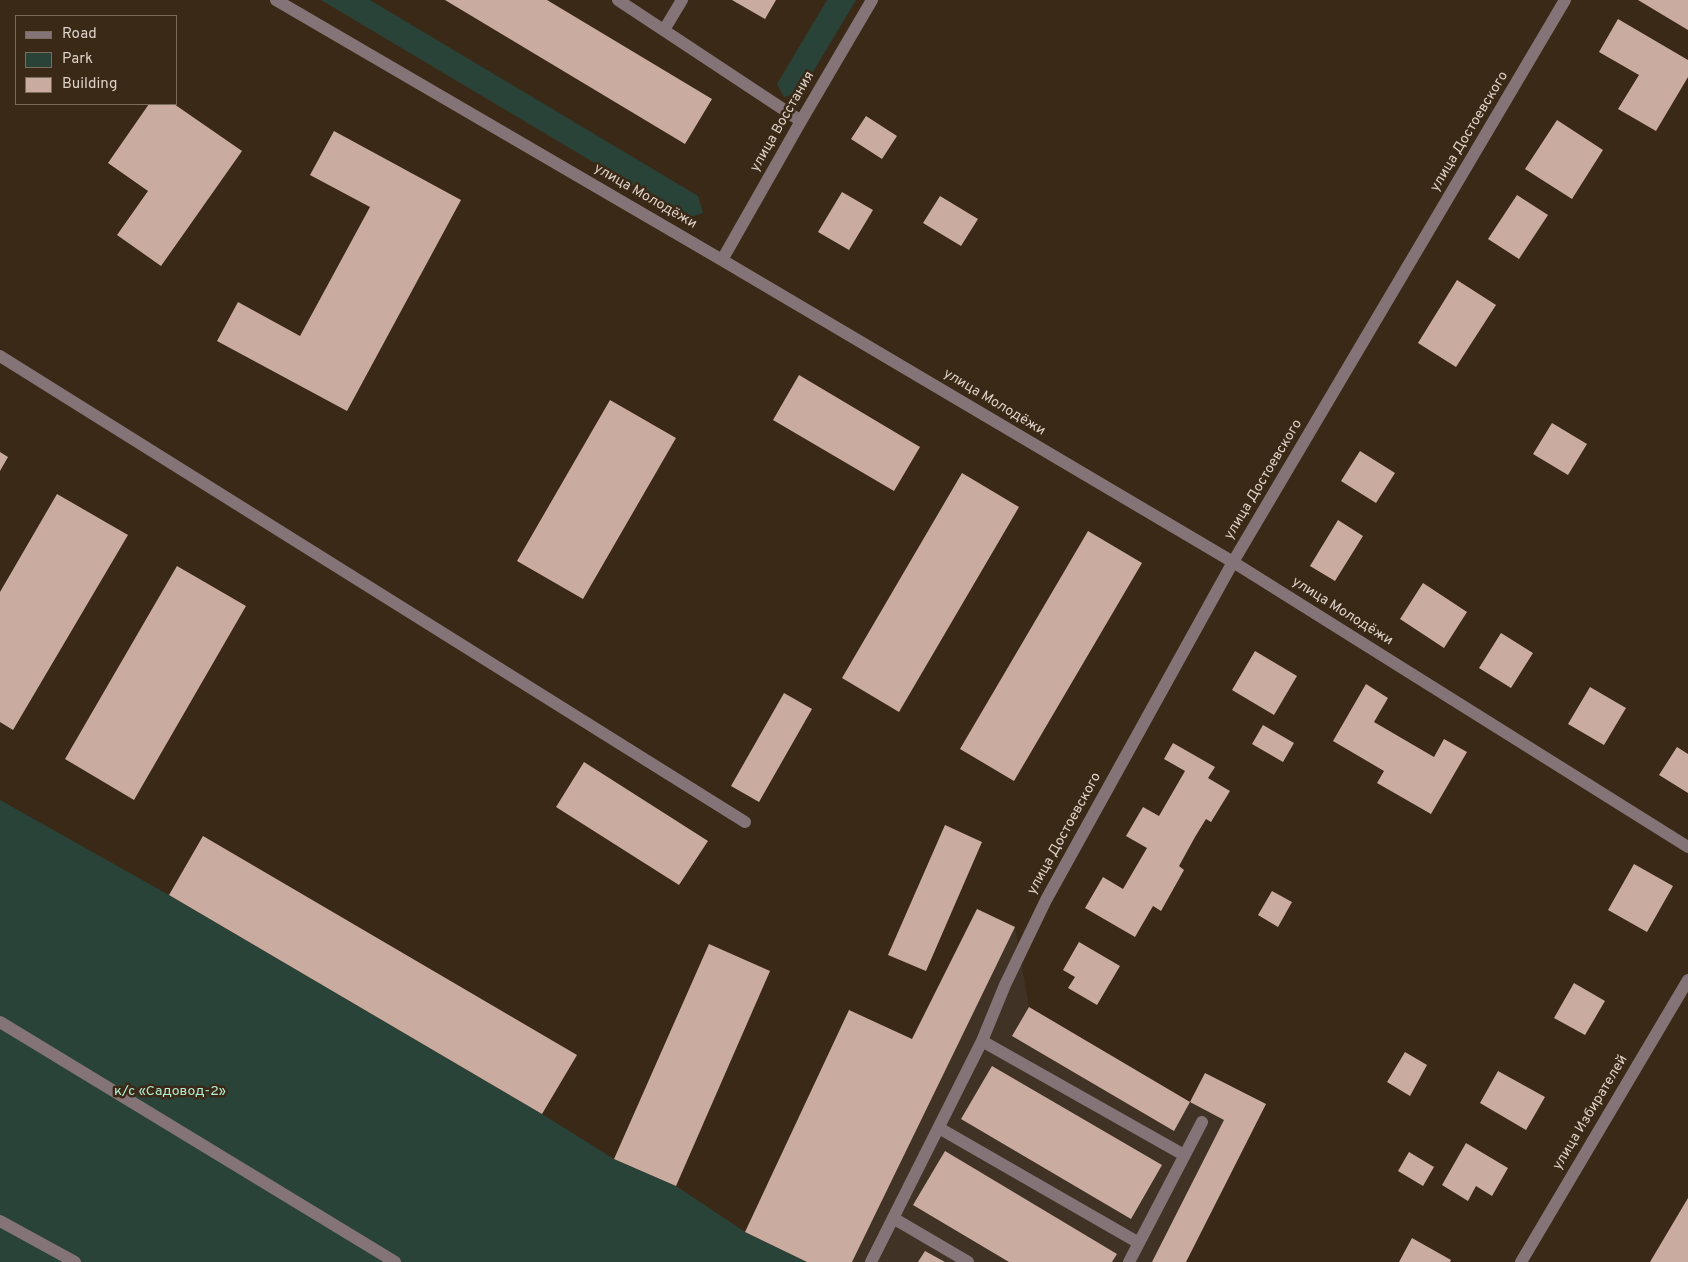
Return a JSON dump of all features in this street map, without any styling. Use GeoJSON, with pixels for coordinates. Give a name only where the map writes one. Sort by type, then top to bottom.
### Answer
{"type":"FeatureCollection","features":[{"type":"Feature","properties":{"kind":"street","name":"улица Молодёжи"},"geometry":{"type":"LineString","coordinates":[[276,0],[722,260],[1233,562],[1688,847]]}},
{"type":"Feature","properties":{"kind":"street"},"geometry":{"type":"LineString","coordinates":[[618,0],[800,121]]}},
{"type":"Feature","properties":{"kind":"street"},"geometry":{"type":"LineString","coordinates":[[664,30],[682,0]]}},
{"type":"Feature","properties":{"kind":"street","name":"улица Восстания"},"geometry":{"type":"LineString","coordinates":[[722,260],[800,121],[872,0]]}},
{"type":"Feature","properties":{"kind":"street","name":"улица Достоевского"},"geometry":{"type":"LineString","coordinates":[[871,1262],[982,1042],[1004,985],[1046,900],[1233,562],[1565,0]]}},
{"type":"Feature","properties":{"kind":"street"},"geometry":{"type":"LineString","coordinates":[[0,356],[745,822]]}},
{"type":"Feature","properties":{"kind":"street","name":"улица Избирателей"},"geometry":{"type":"LineString","coordinates":[[1520,1262],[1688,980]]}},
{"type":"Feature","properties":{"kind":"street"},"geometry":{"type":"LineString","coordinates":[[0,1022],[394,1262]]}},
{"type":"Feature","properties":{"kind":"street"},"geometry":{"type":"LineString","coordinates":[[982,1042],[1184,1155]]}},
{"type":"Feature","properties":{"kind":"street"},"geometry":{"type":"LineString","coordinates":[[1129,1262],[1202,1122]]}},
{"type":"Feature","properties":{"kind":"street"},"geometry":{"type":"LineString","coordinates":[[939,1128],[1139,1243]]}},
{"type":"Feature","properties":{"kind":"street"},"geometry":{"type":"LineString","coordinates":[[893,1218],[968,1262]]}},
{"type":"Feature","properties":{"kind":"street"},"geometry":{"type":"LineString","coordinates":[[0,1221],[75,1262]]}},
{"type":"Feature","properties":{"kind":"shaded area"},"geometry":{"type":"Polygon","coordinates":[[[977,909],[1015,927],[1029,1007],[1190,1102],[1205,1073],[1266,1104],[1186,1262],[807,1262],[912,1039],[977,909]]]}},
{"type":"Feature","properties":{"kind":"green space"},"geometry":{"type":"Polygon","coordinates":[[[321,0],[370,0],[698,196],[703,213],[687,218],[321,0]]]}},
{"type":"Feature","properties":{"kind":"green space"},"geometry":{"type":"Polygon","coordinates":[[[827,0],[856,0],[801,92],[784,97],[777,84],[827,0]]]}},
{"type":"Feature","properties":{"kind":"green space","name":"к/с «Садовод-2»"},"geometry":{"type":"Polygon","coordinates":[[[0,800],[169,895],[542,1114],[614,1159],[676,1186],[745,1232],[807,1262],[0,1262],[0,800]]]}},
{"type":"Feature","properties":{"kind":"building"},"geometry":{"type":"Polygon","coordinates":[[[445,0],[547,0],[712,99],[685,144],[445,0]]]}},
{"type":"Feature","properties":{"kind":"building"},"geometry":{"type":"Polygon","coordinates":[[[732,0],[776,0],[765,19],[732,0]]]}},
{"type":"Feature","properties":{"kind":"building"},"geometry":{"type":"Polygon","coordinates":[[[1638,0],[1688,0],[1688,30],[1638,0]]]}},
{"type":"Feature","properties":{"kind":"building"},"geometry":{"type":"Polygon","coordinates":[[[1618,19],[1688,60],[1688,77],[1656,131],[1618,109],[1639,75],[1599,52],[1618,19]]]}},
{"type":"Feature","properties":{"kind":"building"},"geometry":{"type":"Polygon","coordinates":[[[148,105],[175,105],[242,151],[161,266],[117,235],[148,191],[108,163],[148,105]]]}},
{"type":"Feature","properties":{"kind":"building"},"geometry":{"type":"Polygon","coordinates":[[[866,116],[897,136],[882,159],[851,139],[866,116]]]}},
{"type":"Feature","properties":{"kind":"building"},"geometry":{"type":"Polygon","coordinates":[[[1557,120],[1603,150],[1572,199],[1525,169],[1557,120]]]}},
{"type":"Feature","properties":{"kind":"building"},"geometry":{"type":"Polygon","coordinates":[[[334,131],[461,200],[347,411],[217,341],[238,302],[300,336],[370,207],[310,175],[334,131]]]}},
{"type":"Feature","properties":{"kind":"building"},"geometry":{"type":"Polygon","coordinates":[[[842,192],[873,210],[849,250],[818,232],[842,192]]]}},
{"type":"Feature","properties":{"kind":"building"},"geometry":{"type":"Polygon","coordinates":[[[1517,195],[1548,215],[1519,259],[1488,239],[1517,195]]]}},
{"type":"Feature","properties":{"kind":"building"},"geometry":{"type":"Polygon","coordinates":[[[940,196],[978,219],[961,246],[923,223],[940,196]]]}},
{"type":"Feature","properties":{"kind":"building"},"geometry":{"type":"Polygon","coordinates":[[[1457,280],[1496,305],[1456,367],[1418,343],[1457,280]]]}},
{"type":"Feature","properties":{"kind":"building"},"geometry":{"type":"Polygon","coordinates":[[[799,375],[920,447],[894,491],[773,420],[799,375]]]}},
{"type":"Feature","properties":{"kind":"building"},"geometry":{"type":"Polygon","coordinates":[[[610,400],[676,438],[583,599],[517,561],[610,400]]]}},
{"type":"Feature","properties":{"kind":"building"},"geometry":{"type":"Polygon","coordinates":[[[1552,423],[1587,444],[1568,475],[1533,454],[1552,423]]]}},
{"type":"Feature","properties":{"kind":"building"},"geometry":{"type":"Polygon","coordinates":[[[1360,451],[1395,473],[1376,503],[1341,481],[1360,451]]]}},
{"type":"Feature","properties":{"kind":"building"},"geometry":{"type":"Polygon","coordinates":[[[0,452],[8,457],[0,471],[0,452]]]}},
{"type":"Feature","properties":{"kind":"building"},"geometry":{"type":"Polygon","coordinates":[[[962,473],[1019,507],[899,712],[842,678],[962,473]]]}},
{"type":"Feature","properties":{"kind":"building"},"geometry":{"type":"Polygon","coordinates":[[[57,494],[128,535],[13,730],[0,722],[0,592],[57,494]]]}},
{"type":"Feature","properties":{"kind":"building"},"geometry":{"type":"Polygon","coordinates":[[[1338,520],[1363,536],[1335,581],[1310,566],[1338,520]]]}},
{"type":"Feature","properties":{"kind":"building"},"geometry":{"type":"Polygon","coordinates":[[[1088,531],[1142,563],[1014,781],[960,749],[1088,531]]]}},
{"type":"Feature","properties":{"kind":"building"},"geometry":{"type":"Polygon","coordinates":[[[177,566],[246,606],[134,800],[65,759],[177,566]]]}},
{"type":"Feature","properties":{"kind":"building"},"geometry":{"type":"Polygon","coordinates":[[[1423,583],[1467,612],[1444,648],[1400,619],[1423,583]]]}},
{"type":"Feature","properties":{"kind":"building"},"geometry":{"type":"Polygon","coordinates":[[[1501,633],[1533,653],[1511,688],[1479,668],[1501,633]]]}},
{"type":"Feature","properties":{"kind":"building"},"geometry":{"type":"Polygon","coordinates":[[[1255,651],[1297,676],[1274,715],[1232,690],[1255,651]]]}},
{"type":"Feature","properties":{"kind":"building"},"geometry":{"type":"Polygon","coordinates":[[[1366,684],[1388,698],[1374,722],[1434,757],[1444,739],[1467,752],[1431,814],[1377,783],[1384,771],[1333,741],[1366,684]]]}},
{"type":"Feature","properties":{"kind":"building"},"geometry":{"type":"Polygon","coordinates":[[[1590,687],[1626,708],[1604,745],[1568,724],[1590,687]]]}},
{"type":"Feature","properties":{"kind":"building"},"geometry":{"type":"Polygon","coordinates":[[[784,693],[812,709],[759,802],[731,786],[784,693]]]}},
{"type":"Feature","properties":{"kind":"building"},"geometry":{"type":"Polygon","coordinates":[[[1263,725],[1294,743],[1283,762],[1252,744],[1263,725]]]}},
{"type":"Feature","properties":{"kind":"building"},"geometry":{"type":"Polygon","coordinates":[[[1173,743],[1215,767],[1208,778],[1230,791],[1211,822],[1206,819],[1195,837],[1179,866],[1184,870],[1161,911],[1153,906],[1135,937],[1085,908],[1103,877],[1123,889],[1147,848],[1126,836],[1143,807],[1159,816],[1185,771],[1164,759],[1173,743]]]}},
{"type":"Feature","properties":{"kind":"building"},"geometry":{"type":"Polygon","coordinates":[[[1677,747],[1688,754],[1688,793],[1659,775],[1677,747]]]}},
{"type":"Feature","properties":{"kind":"building"},"geometry":{"type":"Polygon","coordinates":[[[584,762],[708,841],[679,885],[556,807],[584,762]]]}},
{"type":"Feature","properties":{"kind":"building"},"geometry":{"type":"Polygon","coordinates":[[[945,825],[982,842],[926,971],[888,955],[945,825]]]}},
{"type":"Feature","properties":{"kind":"building"},"geometry":{"type":"Polygon","coordinates":[[[203,836],[577,1055],[542,1114],[169,895],[203,836]]]}},
{"type":"Feature","properties":{"kind":"building"},"geometry":{"type":"Polygon","coordinates":[[[1634,864],[1673,886],[1647,932],[1608,910],[1634,864]]]}},
{"type":"Feature","properties":{"kind":"building"},"geometry":{"type":"Polygon","coordinates":[[[1272,891],[1292,902],[1278,927],[1258,915],[1272,891]]]}},
{"type":"Feature","properties":{"kind":"building"},"geometry":{"type":"Polygon","coordinates":[[[977,909],[1015,927],[852,1262],[807,1262],[745,1232],[849,1010],[912,1039],[977,909]]]}},
{"type":"Feature","properties":{"kind":"building"},"geometry":{"type":"Polygon","coordinates":[[[1079,942],[1120,966],[1097,1005],[1068,988],[1075,977],[1063,970],[1079,942]]]}},
{"type":"Feature","properties":{"kind":"building"},"geometry":{"type":"Polygon","coordinates":[[[709,944],[770,971],[676,1186],[614,1159],[709,944]]]}},
{"type":"Feature","properties":{"kind":"building"},"geometry":{"type":"Polygon","coordinates":[[[1574,983],[1605,1001],[1585,1035],[1554,1018],[1574,983]]]}},
{"type":"Feature","properties":{"kind":"building"},"geometry":{"type":"Polygon","coordinates":[[[1029,1007],[1190,1102],[1174,1131],[1012,1036],[1029,1007]]]}},
{"type":"Feature","properties":{"kind":"building"},"geometry":{"type":"Polygon","coordinates":[[[1405,1052],[1427,1065],[1410,1096],[1387,1082],[1405,1052]]]}},
{"type":"Feature","properties":{"kind":"building"},"geometry":{"type":"Polygon","coordinates":[[[992,1066],[1162,1165],[1131,1219],[961,1119],[992,1066]]]}},
{"type":"Feature","properties":{"kind":"building"},"geometry":{"type":"Polygon","coordinates":[[[1498,1071],[1545,1097],[1526,1130],[1480,1103],[1498,1071]]]}},
{"type":"Feature","properties":{"kind":"building"},"geometry":{"type":"Polygon","coordinates":[[[1205,1073],[1266,1104],[1186,1262],[1152,1262],[1224,1120],[1190,1102],[1205,1073]]]}},
{"type":"Feature","properties":{"kind":"building"},"geometry":{"type":"Polygon","coordinates":[[[1466,1143],[1508,1168],[1492,1196],[1476,1186],[1468,1201],[1442,1185],[1466,1143]]]}},
{"type":"Feature","properties":{"kind":"building"},"geometry":{"type":"Polygon","coordinates":[[[945,1151],[1117,1254],[1112,1262],[1009,1262],[913,1205],[945,1151]]]}},
{"type":"Feature","properties":{"kind":"building"},"geometry":{"type":"Polygon","coordinates":[[[1409,1152],[1434,1167],[1423,1186],[1398,1171],[1409,1152]]]}},
{"type":"Feature","properties":{"kind":"building"},"geometry":{"type":"Polygon","coordinates":[[[1688,1198],[1688,1262],[1650,1262],[1688,1198]]]}},
{"type":"Feature","properties":{"kind":"building"},"geometry":{"type":"Polygon","coordinates":[[[1412,1238],[1451,1260],[1450,1262],[1399,1262],[1412,1238]]]}},
{"type":"Feature","properties":{"kind":"building"},"geometry":{"type":"Polygon","coordinates":[[[925,1251],[945,1262],[918,1262],[925,1251]]]}}]}
